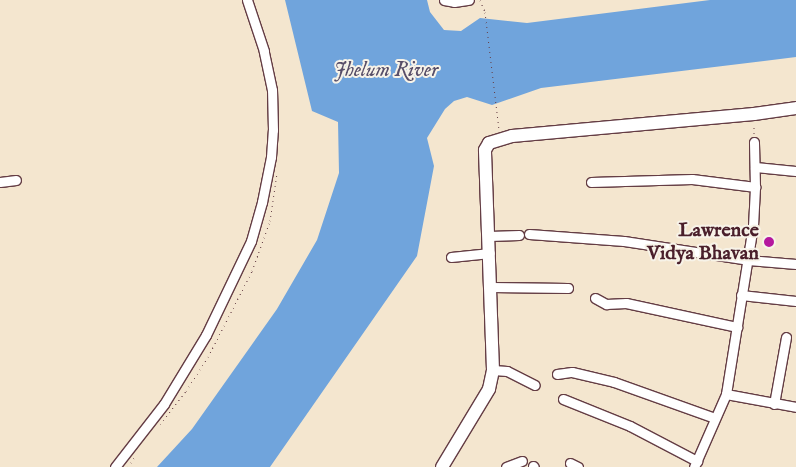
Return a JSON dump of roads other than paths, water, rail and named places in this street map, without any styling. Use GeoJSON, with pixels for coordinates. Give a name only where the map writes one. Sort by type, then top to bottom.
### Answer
{"type":"FeatureCollection","features":[{"type":"Feature","properties":{"kind":"main road"},"geometry":{"type":"LineString","coordinates":[[447,466],[489,389],[493,370],[485,150],[489,143],[512,136],[754,114],[796,108]]}},
{"type":"Feature","properties":{"kind":"street"},"geometry":{"type":"LineString","coordinates":[[115,467],[164,404],[206,335],[251,240],[262,202],[271,157],[273,130],[272,90],[264,51],[247,0]]}},
{"type":"Feature","properties":{"kind":"street"},"geometry":{"type":"LineString","coordinates":[[444,0],[454,2],[469,0]]}},
{"type":"Feature","properties":{"kind":"street"},"geometry":{"type":"LineString","coordinates":[[563,399],[630,426],[695,464],[726,394],[753,226],[756,188],[754,142]]}},
{"type":"Feature","properties":{"kind":"street"},"geometry":{"type":"LineString","coordinates":[[755,167],[796,171]]}},
{"type":"Feature","properties":{"kind":"street"},"geometry":{"type":"LineString","coordinates":[[591,182],[692,179],[756,188]]}},
{"type":"Feature","properties":{"kind":"street"},"geometry":{"type":"LineString","coordinates":[[0,182],[16,180]]}},
{"type":"Feature","properties":{"kind":"street"},"geometry":{"type":"LineString","coordinates":[[489,236],[524,234],[624,241],[748,260],[796,264]]}},
{"type":"Feature","properties":{"kind":"street"},"geometry":{"type":"LineString","coordinates":[[451,257],[490,253]]}},
{"type":"Feature","properties":{"kind":"street"},"geometry":{"type":"LineString","coordinates":[[491,287],[568,288]]}},
{"type":"Feature","properties":{"kind":"street"},"geometry":{"type":"LineString","coordinates":[[741,295],[796,301]]}},
{"type":"Feature","properties":{"kind":"street"},"geometry":{"type":"LineString","coordinates":[[595,298],[606,304],[626,303],[737,328]]}},
{"type":"Feature","properties":{"kind":"street"},"geometry":{"type":"LineString","coordinates":[[774,404],[786,337]]}},
{"type":"Feature","properties":{"kind":"street"},"geometry":{"type":"LineString","coordinates":[[493,370],[507,371],[535,385]]}},
{"type":"Feature","properties":{"kind":"street"},"geometry":{"type":"LineString","coordinates":[[557,374],[572,372],[614,382],[716,418]]}},
{"type":"Feature","properties":{"kind":"street"},"geometry":{"type":"LineString","coordinates":[[726,394],[796,407]]}},
{"type":"Feature","properties":{"kind":"street"},"geometry":{"type":"LineString","coordinates":[[506,467],[522,461]]}},
{"type":"Feature","properties":{"kind":"water","name":"Jhelum River"},"geometry":{"type":"Polygon","coordinates":[[[285,0],[427,0],[430,12],[444,30],[461,31],[480,18],[527,23],[710,0],[796,0],[796,57],[541,88],[492,105],[467,97],[454,101],[445,109],[427,138],[434,166],[417,256],[270,467],[157,467],[192,429],[277,309],[317,240],[339,173],[338,122],[312,111],[285,0]]]}},
{"type":"Feature","properties":{"kind":"place","name":"Lawrence Vidya Bhavan"},"geometry":{"type":"Point","coordinates":[769,242]}}]}
